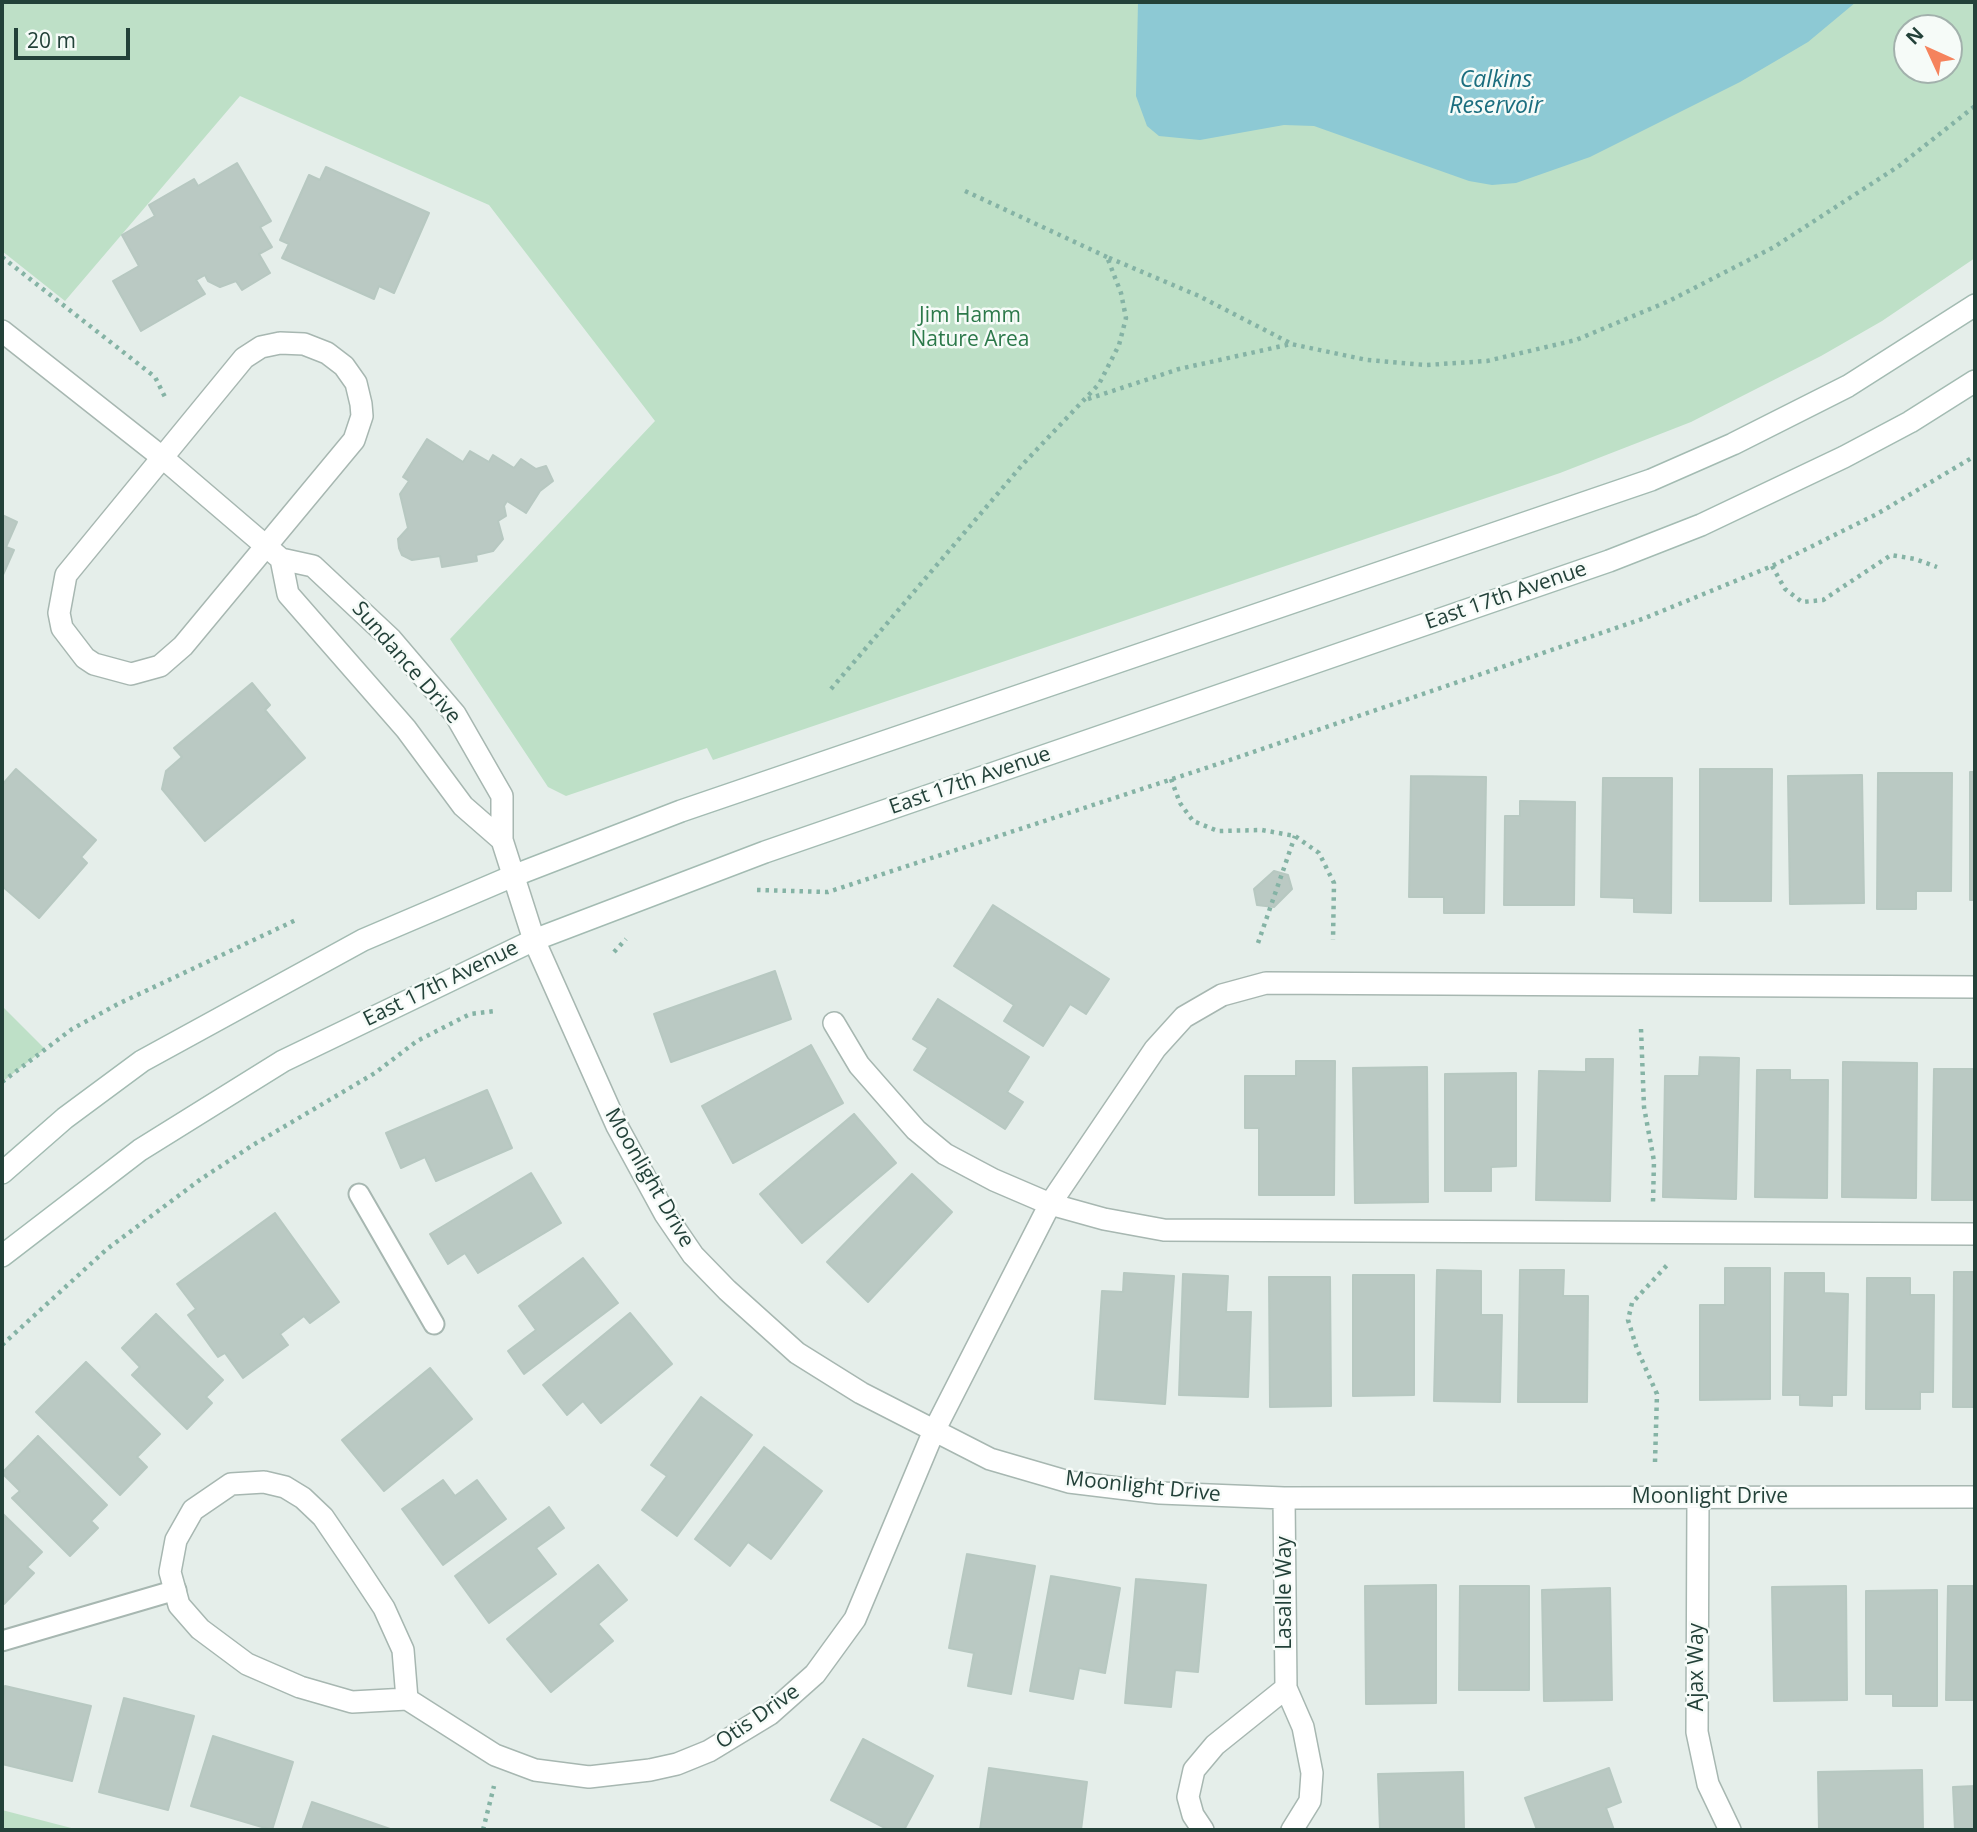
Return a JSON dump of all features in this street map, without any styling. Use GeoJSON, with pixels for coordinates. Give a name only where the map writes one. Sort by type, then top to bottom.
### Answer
{"type":"FeatureCollection","features":[{"type":"Feature","properties":{"kind":"street"},"geometry":{"type":"LineString","coordinates":[[2,1173],[65,1118],[142,1061],[363,940],[513,876],[681,811],[1651,480],[1733,444],[1838,391],[1975,305]]}},
{"type":"Feature","properties":{"kind":"street","name":"Sundance Drive"},"geometry":{"type":"LineString","coordinates":[[2,331],[163,458],[274,552],[313,566],[359,606],[455,714],[502,796],[502,840],[534,940]]}},
{"type":"Feature","properties":{"kind":"street"},"geometry":{"type":"LineString","coordinates":[[280,343],[303,344],[327,353],[344,366],[356,383],[361,404],[359,428],[345,453],[274,552],[183,646],[160,666],[131,674],[105,669],[85,658],[62,628],[59,613],[66,575],[163,458],[244,358],[261,347],[280,343]]}},
{"type":"Feature","properties":{"kind":"street","name":"East 17th Avenue"},"geometry":{"type":"LineString","coordinates":[[2,1256],[140,1150],[283,1061],[534,940],[765,852],[1609,561],[1701,526],[1855,452],[1910,422],[1975,381]]}},
{"type":"Feature","properties":{"kind":"street","name":"Sundance Drive"},"geometry":{"type":"LineString","coordinates":[[274,552],[288,594],[406,729],[463,806],[502,840]]}},
{"type":"Feature","properties":{"kind":"street","name":"Moonlight Drive"},"geometry":{"type":"LineString","coordinates":[[534,940],[617,1126],[665,1214],[693,1255],[727,1290],[797,1353],[933,1433],[990,1459],[1069,1482],[1160,1493],[1284,1498],[1975,1497]]}},
{"type":"Feature","properties":{"kind":"street","name":"Otis Drive"},"geometry":{"type":"LineString","coordinates":[[407,1699],[501,1758],[535,1770],[589,1777],[650,1770],[709,1751],[770,1714],[815,1674],[855,1619],[933,1433],[1050,1204],[1155,1049],[1184,1017],[1222,995],[1266,983],[1975,987]]}},
{"type":"Feature","properties":{"kind":"street"},"geometry":{"type":"LineString","coordinates":[[834,1023],[859,1065],[916,1130],[945,1154],[994,1180],[1050,1204],[1104,1219],[1164,1230],[1975,1234]]}},
{"type":"Feature","properties":{"kind":"street"},"geometry":{"type":"LineString","coordinates":[[264,1482],[285,1487],[323,1517],[384,1608],[403,1650],[407,1699],[352,1702],[300,1688],[247,1664],[200,1629],[179,1605],[170,1572],[176,1540],[192,1510],[231,1484],[264,1482]]}},
{"type":"Feature","properties":{"kind":"street","name":"Ajax Way"},"geometry":{"type":"LineString","coordinates":[[1698,1497],[1697,1732],[1708,1784],[1730,1830]]}},
{"type":"Feature","properties":{"kind":"street","name":"Lasalle Way"},"geometry":{"type":"LineString","coordinates":[[1284,1498],[1286,1688]]}},
{"type":"Feature","properties":{"kind":"street"},"geometry":{"type":"LineString","coordinates":[[1203,1830],[1193,1815],[1188,1797],[1194,1770],[1216,1745],[1286,1688],[1303,1727],[1312,1773],[1308,1806],[1292,1830]]}},
{"type":"Feature","properties":{"kind":"lane"},"geometry":{"type":"LineString","coordinates":[[359,1194],[434,1324]]}},
{"type":"Feature","properties":{"kind":"lane"},"geometry":{"type":"LineString","coordinates":[[2,1641],[176,1590]]}},
{"type":"Feature","properties":{"kind":"path"},"geometry":{"type":"LineString","coordinates":[[965,191],[1219,306],[1291,344],[1367,360],[1426,365],[1487,361],[1576,340],[1670,301],[1774,247],[1899,166],[1975,106]]}},
{"type":"Feature","properties":{"kind":"path"},"geometry":{"type":"LineString","coordinates":[[2,257],[155,377],[165,397]]}},
{"type":"Feature","properties":{"kind":"path"},"geometry":{"type":"LineString","coordinates":[[831,689],[1023,464],[1087,399],[1111,363],[1126,322],[1122,293],[1107,257]]}},
{"type":"Feature","properties":{"kind":"path"},"geometry":{"type":"LineString","coordinates":[[1087,399],[1179,369],[1291,344]]}},
{"type":"Feature","properties":{"kind":"path"},"geometry":{"type":"LineString","coordinates":[[749,889],[828,892],[1645,618],[1772,566],[1877,514],[1975,456]]}},
{"type":"Feature","properties":{"kind":"path"},"geometry":{"type":"LineString","coordinates":[[1772,566],[1784,589],[1802,602],[1823,600],[1891,555],[1915,559],[1937,567]]}},
{"type":"Feature","properties":{"kind":"path"},"geometry":{"type":"LineString","coordinates":[[1171,779],[1180,803],[1193,821],[1218,831],[1262,830],[1295,836],[1319,853],[1334,883],[1333,940]]}},
{"type":"Feature","properties":{"kind":"path"},"geometry":{"type":"LineString","coordinates":[[1258,943],[1295,836]]}},
{"type":"Feature","properties":{"kind":"path"},"geometry":{"type":"LineString","coordinates":[[2,1082],[84,1023],[298,919]]}},
{"type":"Feature","properties":{"kind":"path"},"geometry":{"type":"LineString","coordinates":[[614,952],[633,932]]}},
{"type":"Feature","properties":{"kind":"path"},"geometry":{"type":"LineString","coordinates":[[2,1345],[107,1249],[201,1179],[253,1144],[374,1073],[417,1041],[470,1014],[495,1011]]}},
{"type":"Feature","properties":{"kind":"path"},"geometry":{"type":"LineString","coordinates":[[1641,1029],[1644,1107],[1654,1161],[1653,1213]]}},
{"type":"Feature","properties":{"kind":"path"},"geometry":{"type":"LineString","coordinates":[[1655,1462],[1657,1394],[1628,1320],[1632,1303],[1675,1255]]}},
{"type":"Feature","properties":{"kind":"path"},"geometry":{"type":"LineString","coordinates":[[482,1830],[501,1758]]}},
{"type":"Feature","properties":{"kind":"green space","name":"Jim Hamm Nature Area"},"geometry":{"type":"Polygon","coordinates":[[[2,2],[1975,2],[1975,258],[1882,321],[1821,356],[1691,422],[1560,473],[713,760],[707,748],[566,796],[548,787],[450,639],[655,421],[489,205],[240,96],[65,301],[2,251],[2,2]]]}},
{"type":"Feature","properties":{"kind":"green space"},"geometry":{"type":"Polygon","coordinates":[[[2,1006],[45,1049],[2,1082],[2,1006]]]}},
{"type":"Feature","properties":{"kind":"green space"},"geometry":{"type":"Polygon","coordinates":[[[2,1810],[79,1830],[2,1830],[2,1810]]]}},
{"type":"Feature","properties":{"kind":"water","name":"Calkins Reservoir"},"geometry":{"type":"Polygon","coordinates":[[[1138,2],[1856,2],[1808,42],[1740,82],[1590,157],[1516,183],[1492,185],[1469,181],[1314,126],[1284,125],[1200,140],[1159,136],[1147,126],[1136,96],[1138,2]]]}},
{"type":"Feature","properties":{"kind":"building"},"geometry":{"type":"Polygon","coordinates":[[[237,163],[271,221],[260,227],[272,247],[259,254],[270,273],[242,290],[236,281],[220,287],[208,281],[205,275],[196,280],[205,294],[141,331],[113,281],[139,266],[122,235],[155,216],[149,205],[194,179],[198,186],[237,163]]]}},
{"type":"Feature","properties":{"kind":"building"},"geometry":{"type":"Polygon","coordinates":[[[326,167],[429,213],[394,293],[379,286],[374,299],[282,258],[289,244],[280,240],[309,175],[320,180],[326,167]]]}},
{"type":"Feature","properties":{"kind":"building"},"geometry":{"type":"Polygon","coordinates":[[[427,439],[463,462],[470,451],[489,462],[493,455],[514,468],[521,459],[536,469],[546,466],[553,481],[540,491],[526,513],[507,501],[504,506],[506,516],[498,521],[503,539],[493,551],[476,555],[477,561],[442,567],[440,556],[412,560],[402,555],[399,548],[398,539],[408,528],[400,494],[409,481],[403,477],[427,439]]]}},
{"type":"Feature","properties":{"kind":"building"},"geometry":{"type":"Polygon","coordinates":[[[2,515],[17,522],[6,547],[14,550],[2,577],[2,515]]]}},
{"type":"Feature","properties":{"kind":"building"},"geometry":{"type":"Polygon","coordinates":[[[252,683],[270,705],[265,710],[305,758],[205,841],[162,789],[166,771],[182,757],[174,748],[252,683]]]}},
{"type":"Feature","properties":{"kind":"building"},"geometry":{"type":"Polygon","coordinates":[[[16,769],[96,840],[81,857],[87,863],[39,918],[2,886],[2,785],[16,769]]]}},
{"type":"Feature","properties":{"kind":"building"},"geometry":{"type":"Polygon","coordinates":[[[1700,769],[1772,769],[1771,901],[1700,901],[1700,769]]]}},
{"type":"Feature","properties":{"kind":"building"},"geometry":{"type":"Polygon","coordinates":[[[1970,772],[1975,772],[1975,900],[1970,900],[1970,772]]]}},
{"type":"Feature","properties":{"kind":"building"},"geometry":{"type":"Polygon","coordinates":[[[1878,773],[1952,773],[1951,891],[1916,891],[1916,909],[1877,909],[1878,773]]]}},
{"type":"Feature","properties":{"kind":"building"},"geometry":{"type":"Polygon","coordinates":[[[1862,775],[1864,903],[1790,904],[1788,776],[1862,775]]]}},
{"type":"Feature","properties":{"kind":"building"},"geometry":{"type":"Polygon","coordinates":[[[1411,776],[1486,777],[1484,913],[1444,913],[1444,897],[1409,897],[1411,776]]]}},
{"type":"Feature","properties":{"kind":"building"},"geometry":{"type":"Polygon","coordinates":[[[1603,778],[1672,778],[1671,913],[1634,912],[1634,898],[1601,897],[1603,778]]]}},
{"type":"Feature","properties":{"kind":"building"},"geometry":{"type":"Polygon","coordinates":[[[1520,801],[1575,802],[1574,905],[1504,905],[1505,816],[1520,816],[1520,801]]]}},
{"type":"Feature","properties":{"kind":"building"},"geometry":{"type":"Polygon","coordinates":[[[1274,871],[1288,875],[1292,889],[1274,907],[1257,905],[1254,889],[1274,871]]]}},
{"type":"Feature","properties":{"kind":"building"},"geometry":{"type":"Polygon","coordinates":[[[993,905],[1109,979],[1086,1014],[1070,1004],[1043,1046],[1004,1021],[1014,1005],[954,966],[993,905]]]}},
{"type":"Feature","properties":{"kind":"building"},"geometry":{"type":"Polygon","coordinates":[[[775,971],[791,1019],[671,1062],[654,1014],[775,971]]]}},
{"type":"Feature","properties":{"kind":"building"},"geometry":{"type":"Polygon","coordinates":[[[938,999],[1029,1057],[1007,1092],[1023,1102],[1005,1129],[914,1070],[928,1048],[913,1039],[938,999]]]}},
{"type":"Feature","properties":{"kind":"building"},"geometry":{"type":"Polygon","coordinates":[[[811,1045],[843,1103],[733,1163],[702,1106],[811,1045]]]}},
{"type":"Feature","properties":{"kind":"building"},"geometry":{"type":"Polygon","coordinates":[[[1700,1057],[1739,1058],[1736,1199],[1663,1197],[1665,1076],[1699,1076],[1700,1057]]]}},
{"type":"Feature","properties":{"kind":"building"},"geometry":{"type":"Polygon","coordinates":[[[1586,1059],[1613,1059],[1610,1201],[1536,1200],[1539,1071],[1586,1072],[1586,1059]]]}},
{"type":"Feature","properties":{"kind":"building"},"geometry":{"type":"Polygon","coordinates":[[[1296,1061],[1335,1061],[1334,1195],[1259,1195],[1259,1128],[1245,1128],[1245,1076],[1296,1076],[1296,1061]]]}},
{"type":"Feature","properties":{"kind":"building"},"geometry":{"type":"Polygon","coordinates":[[[1843,1062],[1917,1063],[1916,1198],[1842,1197],[1843,1062]]]}},
{"type":"Feature","properties":{"kind":"building"},"geometry":{"type":"Polygon","coordinates":[[[1427,1067],[1428,1202],[1355,1203],[1353,1068],[1427,1067]]]}},
{"type":"Feature","properties":{"kind":"building"},"geometry":{"type":"Polygon","coordinates":[[[1934,1069],[1975,1069],[1975,1200],[1932,1200],[1934,1069]]]}},
{"type":"Feature","properties":{"kind":"building"},"geometry":{"type":"Polygon","coordinates":[[[1757,1070],[1790,1070],[1790,1080],[1828,1080],[1827,1198],[1755,1197],[1757,1070]]]}},
{"type":"Feature","properties":{"kind":"building"},"geometry":{"type":"Polygon","coordinates":[[[1516,1073],[1516,1166],[1491,1167],[1491,1191],[1445,1191],[1445,1074],[1516,1073]]]}},
{"type":"Feature","properties":{"kind":"building"},"geometry":{"type":"Polygon","coordinates":[[[487,1090],[512,1148],[436,1181],[425,1157],[401,1168],[386,1133],[487,1090]]]}},
{"type":"Feature","properties":{"kind":"building"},"geometry":{"type":"Polygon","coordinates":[[[854,1114],[896,1163],[802,1243],[760,1194],[854,1114]]]}},
{"type":"Feature","properties":{"kind":"building"},"geometry":{"type":"Polygon","coordinates":[[[531,1173],[561,1223],[478,1273],[465,1253],[448,1264],[430,1234],[531,1173]]]}},
{"type":"Feature","properties":{"kind":"building"},"geometry":{"type":"Polygon","coordinates":[[[912,1174],[952,1212],[868,1302],[827,1262],[912,1174]]]}},
{"type":"Feature","properties":{"kind":"building"},"geometry":{"type":"Polygon","coordinates":[[[275,1213],[339,1302],[310,1323],[304,1316],[280,1334],[288,1345],[243,1378],[225,1353],[218,1357],[188,1315],[196,1309],[177,1284],[275,1213]]]}},
{"type":"Feature","properties":{"kind":"building"},"geometry":{"type":"Polygon","coordinates":[[[583,1258],[618,1303],[524,1374],[508,1351],[536,1330],[519,1306],[583,1258]]]}},
{"type":"Feature","properties":{"kind":"building"},"geometry":{"type":"Polygon","coordinates":[[[1725,1268],[1770,1268],[1770,1399],[1700,1400],[1700,1305],[1725,1305],[1725,1268]]]}},
{"type":"Feature","properties":{"kind":"building"},"geometry":{"type":"Polygon","coordinates":[[[1437,1270],[1481,1271],[1481,1315],[1502,1315],[1500,1402],[1434,1401],[1437,1270]]]}},
{"type":"Feature","properties":{"kind":"building"},"geometry":{"type":"Polygon","coordinates":[[[1520,1270],[1564,1270],[1563,1296],[1588,1296],[1587,1402],[1518,1402],[1520,1270]]]}},
{"type":"Feature","properties":{"kind":"building"},"geometry":{"type":"Polygon","coordinates":[[[1954,1272],[1975,1272],[1975,1407],[1953,1407],[1954,1272]]]}},
{"type":"Feature","properties":{"kind":"building"},"geometry":{"type":"Polygon","coordinates":[[[1124,1273],[1174,1276],[1165,1404],[1095,1399],[1102,1291],[1123,1292],[1124,1273]]]}},
{"type":"Feature","properties":{"kind":"building"},"geometry":{"type":"Polygon","coordinates":[[[1785,1273],[1824,1273],[1824,1293],[1848,1294],[1846,1395],[1832,1395],[1832,1406],[1800,1405],[1800,1395],[1783,1395],[1785,1273]]]}},
{"type":"Feature","properties":{"kind":"building"},"geometry":{"type":"Polygon","coordinates":[[[1183,1274],[1228,1276],[1226,1312],[1251,1312],[1248,1397],[1179,1395],[1183,1274]]]}},
{"type":"Feature","properties":{"kind":"building"},"geometry":{"type":"Polygon","coordinates":[[[1353,1275],[1414,1275],[1414,1395],[1353,1396],[1353,1275]]]}},
{"type":"Feature","properties":{"kind":"building"},"geometry":{"type":"Polygon","coordinates":[[[1269,1277],[1330,1277],[1331,1406],[1270,1407],[1269,1277]]]}},
{"type":"Feature","properties":{"kind":"building"},"geometry":{"type":"Polygon","coordinates":[[[1867,1278],[1910,1278],[1910,1295],[1934,1295],[1933,1392],[1920,1392],[1920,1409],[1866,1409],[1867,1278]]]}},
{"type":"Feature","properties":{"kind":"building"},"geometry":{"type":"Polygon","coordinates":[[[630,1313],[672,1364],[601,1423],[583,1401],[567,1415],[543,1385],[630,1313]]]}},
{"type":"Feature","properties":{"kind":"building"},"geometry":{"type":"Polygon","coordinates":[[[156,1314],[223,1380],[206,1397],[212,1403],[187,1429],[132,1375],[140,1367],[122,1348],[156,1314]]]}},
{"type":"Feature","properties":{"kind":"building"},"geometry":{"type":"Polygon","coordinates":[[[86,1362],[160,1434],[137,1457],[147,1467],[120,1495],[36,1412],[86,1362]]]}},
{"type":"Feature","properties":{"kind":"building"},"geometry":{"type":"Polygon","coordinates":[[[430,1368],[472,1419],[384,1491],[342,1440],[430,1368]]]}},
{"type":"Feature","properties":{"kind":"building"},"geometry":{"type":"Polygon","coordinates":[[[701,1397],[752,1435],[677,1536],[642,1510],[667,1476],[651,1465],[701,1397]]]}},
{"type":"Feature","properties":{"kind":"building"},"geometry":{"type":"Polygon","coordinates":[[[38,1436],[107,1505],[91,1521],[98,1528],[70,1556],[12,1498],[20,1491],[2,1473],[38,1436]]]}},
{"type":"Feature","properties":{"kind":"building"},"geometry":{"type":"Polygon","coordinates":[[[764,1447],[822,1491],[771,1559],[748,1542],[730,1566],[695,1539],[764,1447]]]}},
{"type":"Feature","properties":{"kind":"building"},"geometry":{"type":"Polygon","coordinates":[[[443,1480],[455,1496],[477,1480],[506,1519],[443,1565],[402,1509],[443,1480]]]}},
{"type":"Feature","properties":{"kind":"building"},"geometry":{"type":"Polygon","coordinates":[[[549,1507],[564,1528],[536,1548],[556,1574],[489,1623],[455,1576],[549,1507]]]}},
{"type":"Feature","properties":{"kind":"building"},"geometry":{"type":"Polygon","coordinates":[[[2,1513],[42,1552],[27,1567],[34,1573],[4,1604],[2,1513]]]}},
{"type":"Feature","properties":{"kind":"building"},"geometry":{"type":"Polygon","coordinates":[[[967,1554],[1035,1566],[1011,1694],[968,1686],[974,1653],[949,1648],[967,1554]]]}},
{"type":"Feature","properties":{"kind":"building"},"geometry":{"type":"Polygon","coordinates":[[[598,1565],[627,1600],[598,1624],[613,1641],[551,1692],[507,1639],[598,1565]]]}},
{"type":"Feature","properties":{"kind":"building"},"geometry":{"type":"Polygon","coordinates":[[[1051,1576],[1120,1588],[1105,1673],[1079,1668],[1073,1699],[1030,1691],[1051,1576]]]}},
{"type":"Feature","properties":{"kind":"building"},"geometry":{"type":"Polygon","coordinates":[[[1136,1579],[1206,1585],[1198,1672],[1175,1670],[1171,1707],[1125,1703],[1136,1579]]]}},
{"type":"Feature","properties":{"kind":"building"},"geometry":{"type":"Polygon","coordinates":[[[1436,1585],[1436,1703],[1366,1704],[1365,1586],[1436,1585]]]}},
{"type":"Feature","properties":{"kind":"building"},"geometry":{"type":"Polygon","coordinates":[[[1460,1586],[1529,1586],[1529,1690],[1459,1690],[1460,1586]]]}},
{"type":"Feature","properties":{"kind":"building"},"geometry":{"type":"Polygon","coordinates":[[[1846,1586],[1847,1700],[1774,1701],[1772,1587],[1846,1586]]]}},
{"type":"Feature","properties":{"kind":"building"},"geometry":{"type":"Polygon","coordinates":[[[1948,1586],[1975,1586],[1975,1700],[1946,1700],[1948,1586]]]}},
{"type":"Feature","properties":{"kind":"building"},"geometry":{"type":"Polygon","coordinates":[[[1610,1588],[1612,1700],[1544,1701],[1542,1590],[1610,1588]]]}},
{"type":"Feature","properties":{"kind":"building"},"geometry":{"type":"Polygon","coordinates":[[[1937,1590],[1937,1706],[1893,1706],[1893,1694],[1866,1694],[1866,1591],[1937,1590]]]}},
{"type":"Feature","properties":{"kind":"building"},"geometry":{"type":"Polygon","coordinates":[[[5,1686],[91,1706],[72,1781],[2,1764],[2,1701],[5,1686]]]}},
{"type":"Feature","properties":{"kind":"building"},"geometry":{"type":"Polygon","coordinates":[[[124,1698],[194,1716],[168,1810],[99,1792],[124,1698]]]}},
{"type":"Feature","properties":{"kind":"building"},"geometry":{"type":"Polygon","coordinates":[[[213,1736],[293,1762],[272,1830],[191,1806],[213,1736]]]}},
{"type":"Feature","properties":{"kind":"building"},"geometry":{"type":"Polygon","coordinates":[[[863,1739],[933,1776],[904,1830],[889,1830],[831,1800],[863,1739]]]}},
{"type":"Feature","properties":{"kind":"building"},"geometry":{"type":"Polygon","coordinates":[[[989,1768],[1087,1782],[1081,1830],[980,1830],[989,1768]]]}},
{"type":"Feature","properties":{"kind":"building"},"geometry":{"type":"Polygon","coordinates":[[[1609,1768],[1621,1802],[1606,1808],[1614,1830],[1537,1830],[1525,1798],[1609,1768]]]}},
{"type":"Feature","properties":{"kind":"building"},"geometry":{"type":"Polygon","coordinates":[[[1922,1770],[1923,1830],[1819,1830],[1818,1772],[1922,1770]]]}},
{"type":"Feature","properties":{"kind":"building"},"geometry":{"type":"Polygon","coordinates":[[[1463,1772],[1464,1830],[1380,1830],[1378,1774],[1463,1772]]]}},
{"type":"Feature","properties":{"kind":"building"},"geometry":{"type":"Polygon","coordinates":[[[1975,1786],[1975,1830],[1955,1830],[1953,1787],[1975,1786]]]}},
{"type":"Feature","properties":{"kind":"building"},"geometry":{"type":"Polygon","coordinates":[[[312,1802],[393,1830],[302,1830],[312,1802]]]}}]}
